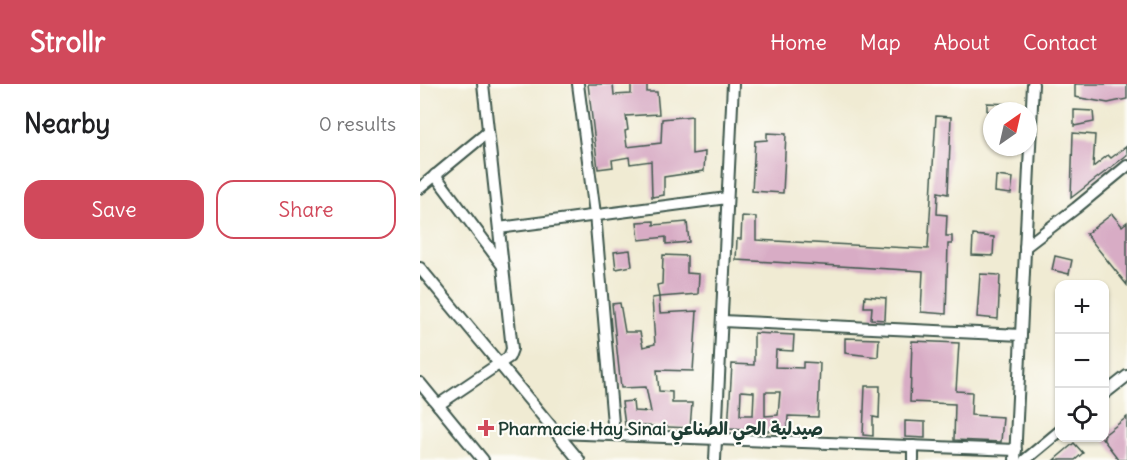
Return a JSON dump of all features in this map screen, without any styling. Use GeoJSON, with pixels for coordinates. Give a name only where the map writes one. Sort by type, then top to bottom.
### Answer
{"type":"FeatureCollection","features":[{"type":"Feature","properties":{"kind":"street"},"geometry":{"type":"LineString","coordinates":[[438,405],[500,364],[509,357],[512,349],[483,84]]}},
{"type":"Feature","properties":{"kind":"street"},"geometry":{"type":"LineString","coordinates":[[578,84],[595,214],[614,435]]}},
{"type":"Feature","properties":{"kind":"street"},"geometry":{"type":"LineString","coordinates":[[715,460],[733,84]]}},
{"type":"Feature","properties":{"kind":"street"},"geometry":{"type":"LineString","coordinates":[[557,433],[914,446],[1015,455],[1033,84]]}},
{"type":"Feature","properties":{"kind":"street"},"geometry":{"type":"LineString","coordinates":[[420,188],[488,132]]}},
{"type":"Feature","properties":{"kind":"street"},"geometry":{"type":"LineString","coordinates":[[1025,247],[1127,166]]}},
{"type":"Feature","properties":{"kind":"street"},"geometry":{"type":"LineString","coordinates":[[435,175],[503,266]]}},
{"type":"Feature","properties":{"kind":"street"},"geometry":{"type":"LineString","coordinates":[[498,228],[728,198]]}},
{"type":"Feature","properties":{"kind":"street"},"geometry":{"type":"LineString","coordinates":[[420,268],[579,460]]}},
{"type":"Feature","properties":{"kind":"street"},"geometry":{"type":"LineString","coordinates":[[722,321],[1021,335]]}},
{"type":"Feature","properties":{"kind":"street"},"geometry":{"type":"LineString","coordinates":[[1109,390],[1127,376]]}},
{"type":"Feature","properties":{"kind":"street"},"geometry":{"type":"LineString","coordinates":[[420,383],[483,460]]}},
{"type":"Feature","properties":{"kind":"street"},"geometry":{"type":"LineString","coordinates":[[1024,460],[1055,434]]}},
{"type":"Feature","properties":{"kind":"street"},"geometry":{"type":"LineString","coordinates":[[913,460],[914,446]]}},
{"type":"Feature","properties":{"kind":"building"},"geometry":{"type":"Polygon","coordinates":[[[588,84],[613,84],[614,95],[631,94],[631,84],[647,84],[647,92],[657,92],[659,114],[626,116],[627,147],[661,143],[662,119],[692,116],[692,154],[705,152],[704,171],[664,177],[664,195],[652,197],[651,161],[630,164],[629,157],[612,160],[613,167],[598,169],[588,84]]]}},
{"type":"Feature","properties":{"kind":"building"},"geometry":{"type":"Polygon","coordinates":[[[1075,84],[1127,84],[1127,99],[1108,103],[1075,97],[1075,84]]]}},
{"type":"Feature","properties":{"kind":"building"},"geometry":{"type":"Polygon","coordinates":[[[1074,110],[1093,111],[1094,122],[1074,126],[1074,110]]]}},
{"type":"Feature","properties":{"kind":"building"},"geometry":{"type":"Polygon","coordinates":[[[936,116],[951,117],[948,194],[938,192],[937,214],[947,215],[946,236],[952,236],[952,244],[948,244],[946,314],[921,312],[923,271],[736,260],[737,239],[741,239],[742,216],[756,217],[756,240],[928,249],[936,116]]]}},
{"type":"Feature","properties":{"kind":"building"},"geometry":{"type":"Polygon","coordinates":[[[767,133],[786,134],[783,193],[752,191],[755,141],[767,140],[767,133]]]}},
{"type":"Feature","properties":{"kind":"building"},"geometry":{"type":"Polygon","coordinates":[[[1073,133],[1095,135],[1093,167],[1108,155],[1111,158],[1127,146],[1127,155],[1071,198],[1073,133]]]}},
{"type":"Feature","properties":{"kind":"building"},"geometry":{"type":"Polygon","coordinates":[[[996,176],[1013,178],[1011,194],[995,192],[996,176]]]}},
{"type":"Feature","properties":{"kind":"building"},"geometry":{"type":"Polygon","coordinates":[[[1112,214],[1122,226],[1127,222],[1127,285],[1086,234],[1112,214]]]}},
{"type":"Feature","properties":{"kind":"building"},"geometry":{"type":"Polygon","coordinates":[[[654,221],[654,225],[687,222],[689,242],[666,244],[666,237],[639,240],[637,222],[654,221]]]}},
{"type":"Feature","properties":{"kind":"building"},"geometry":{"type":"Polygon","coordinates":[[[973,235],[994,237],[993,256],[972,255],[973,235]]]}},
{"type":"Feature","properties":{"kind":"building"},"geometry":{"type":"Polygon","coordinates":[[[630,250],[632,266],[616,269],[614,252],[630,250]]]}},
{"type":"Feature","properties":{"kind":"building"},"geometry":{"type":"Polygon","coordinates":[[[663,255],[687,256],[687,273],[699,274],[698,294],[659,297],[657,285],[662,284],[663,255]]]}},
{"type":"Feature","properties":{"kind":"building"},"geometry":{"type":"Polygon","coordinates":[[[1055,256],[1072,260],[1069,274],[1052,270],[1055,256]]]}},
{"type":"Feature","properties":{"kind":"building"},"geometry":{"type":"Polygon","coordinates":[[[980,274],[1000,275],[998,319],[977,317],[980,274]]]}},
{"type":"Feature","properties":{"kind":"building"},"geometry":{"type":"Polygon","coordinates":[[[865,296],[886,298],[885,320],[871,319],[872,307],[864,307],[865,296]]]}},
{"type":"Feature","properties":{"kind":"building"},"geometry":{"type":"Polygon","coordinates":[[[659,297],[660,313],[697,311],[693,371],[657,370],[659,391],[672,392],[672,403],[692,403],[690,428],[625,425],[622,402],[633,401],[634,411],[651,412],[646,387],[621,388],[612,304],[620,303],[625,332],[640,332],[643,347],[655,344],[652,298],[659,297]]]}},
{"type":"Feature","properties":{"kind":"building"},"geometry":{"type":"Polygon","coordinates":[[[754,333],[794,335],[793,351],[776,350],[775,367],[803,368],[803,362],[820,363],[818,417],[788,416],[787,432],[728,429],[732,364],[754,365],[754,333]],[[741,391],[740,415],[753,415],[754,392],[741,391]],[[765,392],[765,416],[778,415],[780,392],[765,392]]]}},
{"type":"Feature","properties":{"kind":"building"},"geometry":{"type":"Polygon","coordinates":[[[845,338],[879,339],[878,357],[845,353],[845,338]]]}},
{"type":"Feature","properties":{"kind":"building"},"geometry":{"type":"Polygon","coordinates":[[[912,341],[959,343],[956,391],[972,392],[971,415],[1003,417],[1001,442],[954,440],[955,404],[910,402],[912,341]]]}},
{"type":"Feature","properties":{"kind":"building"},"geometry":{"type":"Polygon","coordinates":[[[865,386],[880,386],[879,418],[873,417],[873,436],[863,435],[865,386]]]}},
{"type":"Feature","properties":{"kind":"building"},"geometry":{"type":"Polygon","coordinates":[[[1127,417],[1127,460],[1119,460],[1105,442],[1109,442],[1109,431],[1127,417]]]}},
{"type":"Feature","properties":{"kind":"building"},"geometry":{"type":"Polygon","coordinates":[[[905,421],[925,422],[925,438],[905,437],[905,421]]]}},
{"type":"Feature","properties":{"kind":"building"},"geometry":{"type":"Polygon","coordinates":[[[1074,443],[1083,453],[1075,460],[1054,460],[1074,443]]]}},
{"type":"Feature","properties":{"kind":"place","name":"Pharmacie Hay Sinai صيدلية الحي الصناعي"},"geometry":{"type":"Point","coordinates":[486,428]}}]}
